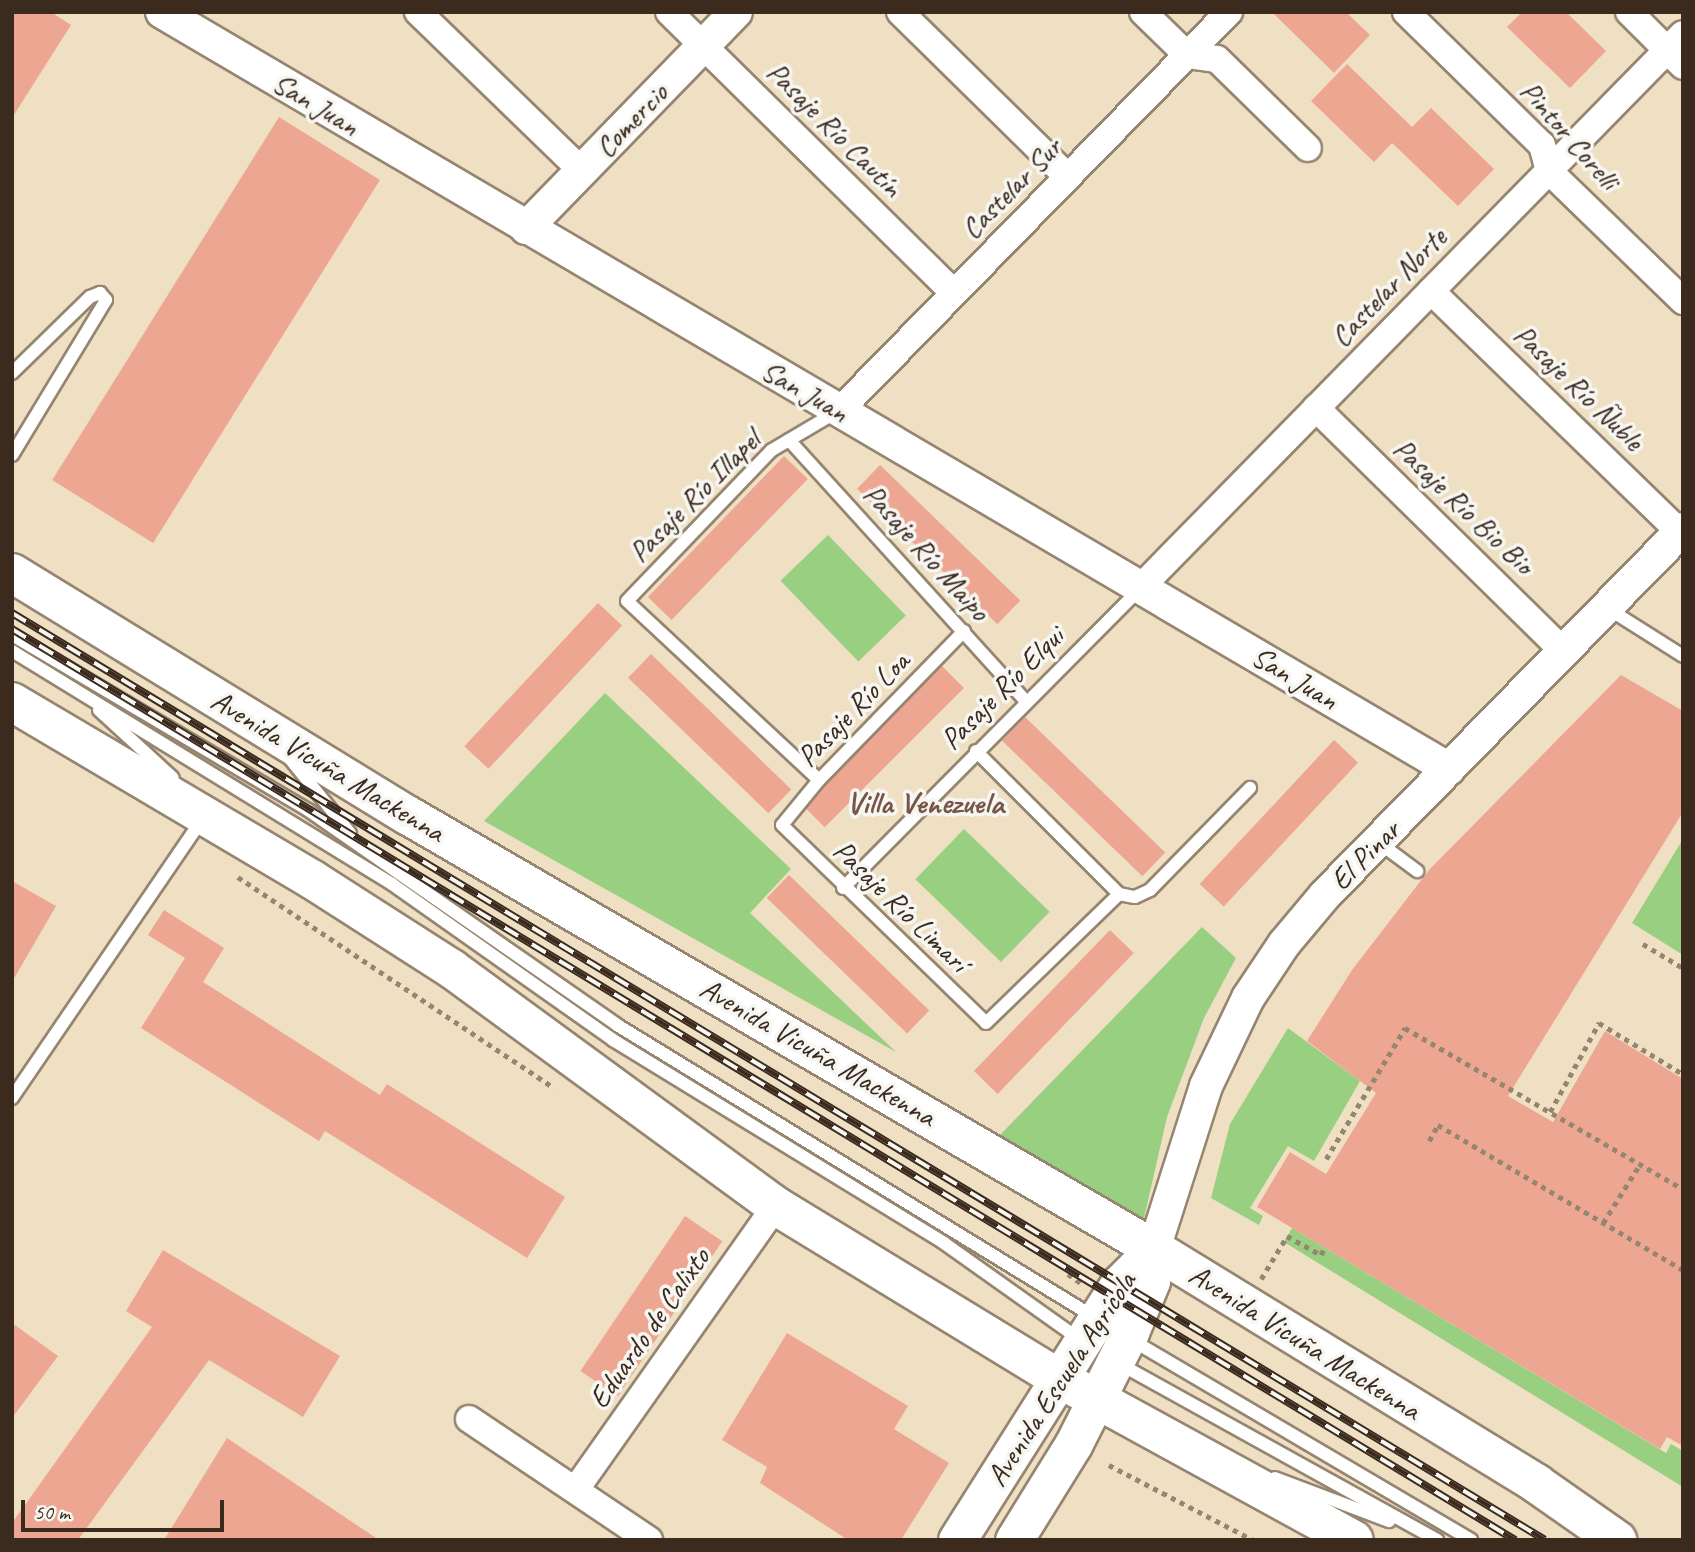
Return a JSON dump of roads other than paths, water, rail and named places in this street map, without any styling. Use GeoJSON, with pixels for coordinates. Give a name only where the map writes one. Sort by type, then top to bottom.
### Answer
{"type":"FeatureCollection","features":[{"type":"Feature","properties":{"kind":"main road","name":"Avenida Vicuña Mackenna"},"geometry":{"type":"LineString","coordinates":[[12,573],[264,727],[1154,1249],[1617,1540]]}},
{"type":"Feature","properties":{"kind":"main road"},"geometry":{"type":"LineString","coordinates":[[12,702],[220,824],[484,990],[729,1175],[776,1206],[1168,1442],[1354,1540]]}},
{"type":"Feature","properties":{"kind":"main road","name":"Avenida Escuela Agrícola"},"geometry":{"type":"LineString","coordinates":[[1014,1540],[1097,1400],[1105,1339],[1128,1271],[1154,1249]]}},
{"type":"Feature","properties":{"kind":"main road","name":"Avenida Escuela Agrícola"},"geometry":{"type":"LineString","coordinates":[[957,1540],[1058,1378],[1105,1339]]}},
{"type":"Feature","properties":{"kind":"street","name":"San Juan"},"geometry":{"type":"LineString","coordinates":[[162,12],[1449,769]]}},
{"type":"Feature","properties":{"kind":"street"},"geometry":{"type":"LineString","coordinates":[[418,12],[582,171]]}},
{"type":"Feature","properties":{"kind":"street","name":"Pasaje Río Cautín"},"geometry":{"type":"LineString","coordinates":[[669,12],[954,293]]}},
{"type":"Feature","properties":{"kind":"street","name":"Comercio"},"geometry":{"type":"LineString","coordinates":[[526,228],[736,12]]}},
{"type":"Feature","properties":{"kind":"street"},"geometry":{"type":"LineString","coordinates":[[900,12],[1068,177]]}},
{"type":"Feature","properties":{"kind":"street"},"geometry":{"type":"LineString","coordinates":[[1143,12],[1187,55],[1217,59],[1308,148]]}},
{"type":"Feature","properties":{"kind":"street","name":"Castelar Sur"},"geometry":{"type":"LineString","coordinates":[[839,411],[1229,12]]}},
{"type":"Feature","properties":{"kind":"street","name":"Pintor Corelli"},"geometry":{"type":"LineString","coordinates":[[1406,12],[1542,145],[1549,171],[1683,301]]}},
{"type":"Feature","properties":{"kind":"street"},"geometry":{"type":"LineString","coordinates":[[1629,12],[1678,50]]}},
{"type":"Feature","properties":{"kind":"street","name":"Castelar Norte"},"geometry":{"type":"LineString","coordinates":[[1141,587],[1549,171],[1678,50]]}},
{"type":"Feature","properties":{"kind":"street","name":"Pasaje Río Ñuble"},"geometry":{"type":"LineString","coordinates":[[1431,291],[1681,531]]}},
{"type":"Feature","properties":{"kind":"street","name":"Pasaje Río Bio Bio"},"geometry":{"type":"LineString","coordinates":[[1316,408],[1564,652]]}},
{"type":"Feature","properties":{"kind":"street","name":"El Pinar"},"geometry":{"type":"LineString","coordinates":[[1154,1249],[1206,1086],[1248,998],[1303,921],[1681,531]]}},
{"type":"Feature","properties":{"kind":"street","name":"Eduardo de Calixto"},"geometry":{"type":"LineString","coordinates":[[576,1489],[776,1206]]}},
{"type":"Feature","properties":{"kind":"street"},"geometry":{"type":"LineString","coordinates":[[469,1419],[649,1540]]}},
{"type":"Feature","properties":{"kind":"lane"},"geometry":{"type":"LineString","coordinates":[[12,373],[90,296],[100,293],[106,300],[12,455]]}},
{"type":"Feature","properties":{"kind":"lane","name":"Pasaje Río Illapel"},"geometry":{"type":"LineString","coordinates":[[819,780],[627,601],[772,450],[839,411]]}},
{"type":"Feature","properties":{"kind":"lane","name":"Pasaje Río Maipo"},"geometry":{"type":"LineString","coordinates":[[789,440],[1025,700]]}},
{"type":"Feature","properties":{"kind":"lane","name":"Pasaje Río Elqui"},"geometry":{"type":"LineString","coordinates":[[842,888],[1025,700],[1141,587]]}},
{"type":"Feature","properties":{"kind":"lane"},"geometry":{"type":"LineString","coordinates":[[1607,608],[1683,656]]}},
{"type":"Feature","properties":{"kind":"lane","name":"Pasaje Río Loa"},"geometry":{"type":"LineString","coordinates":[[782,825],[819,780],[964,631]]}},
{"type":"Feature","properties":{"kind":"lane"},"geometry":{"type":"LineString","coordinates":[[12,635],[357,841],[627,1031],[1105,1339],[1471,1540]]}},
{"type":"Feature","properties":{"kind":"lane"},"geometry":{"type":"LineString","coordinates":[[12,651],[393,884],[612,1040],[1436,1540]]}},
{"type":"Feature","properties":{"kind":"lane"},"geometry":{"type":"LineString","coordinates":[[12,1098],[220,824],[78,691]]}},
{"type":"Feature","properties":{"kind":"lane"},"geometry":{"type":"LineString","coordinates":[[264,727],[357,841]]}},
{"type":"Feature","properties":{"kind":"lane"},"geometry":{"type":"LineString","coordinates":[[976,751],[1119,894],[1135,897],[1150,890],[1250,788]]}},
{"type":"Feature","properties":{"kind":"lane","name":"Pasaje Río Limarí"},"geometry":{"type":"LineString","coordinates":[[782,825],[842,888],[986,1023],[1119,894]]}},
{"type":"Feature","properties":{"kind":"lane"},"geometry":{"type":"LineString","coordinates":[[1378,842],[1417,871]]}},
{"type":"Feature","properties":{"kind":"lane"},"geometry":{"type":"LineString","coordinates":[[1168,1442],[1436,1540]]}},
{"type":"Feature","properties":{"kind":"railway"},"geometry":{"type":"LineString","coordinates":[[12,613],[1545,1540]]}},
{"type":"Feature","properties":{"kind":"railway"},"geometry":{"type":"LineString","coordinates":[[12,629],[1515,1540]]}},
{"type":"Feature","properties":{"kind":"district","name":"Villa Venezuela"},"geometry":{"type":"Point","coordinates":[925,803]}}]}
